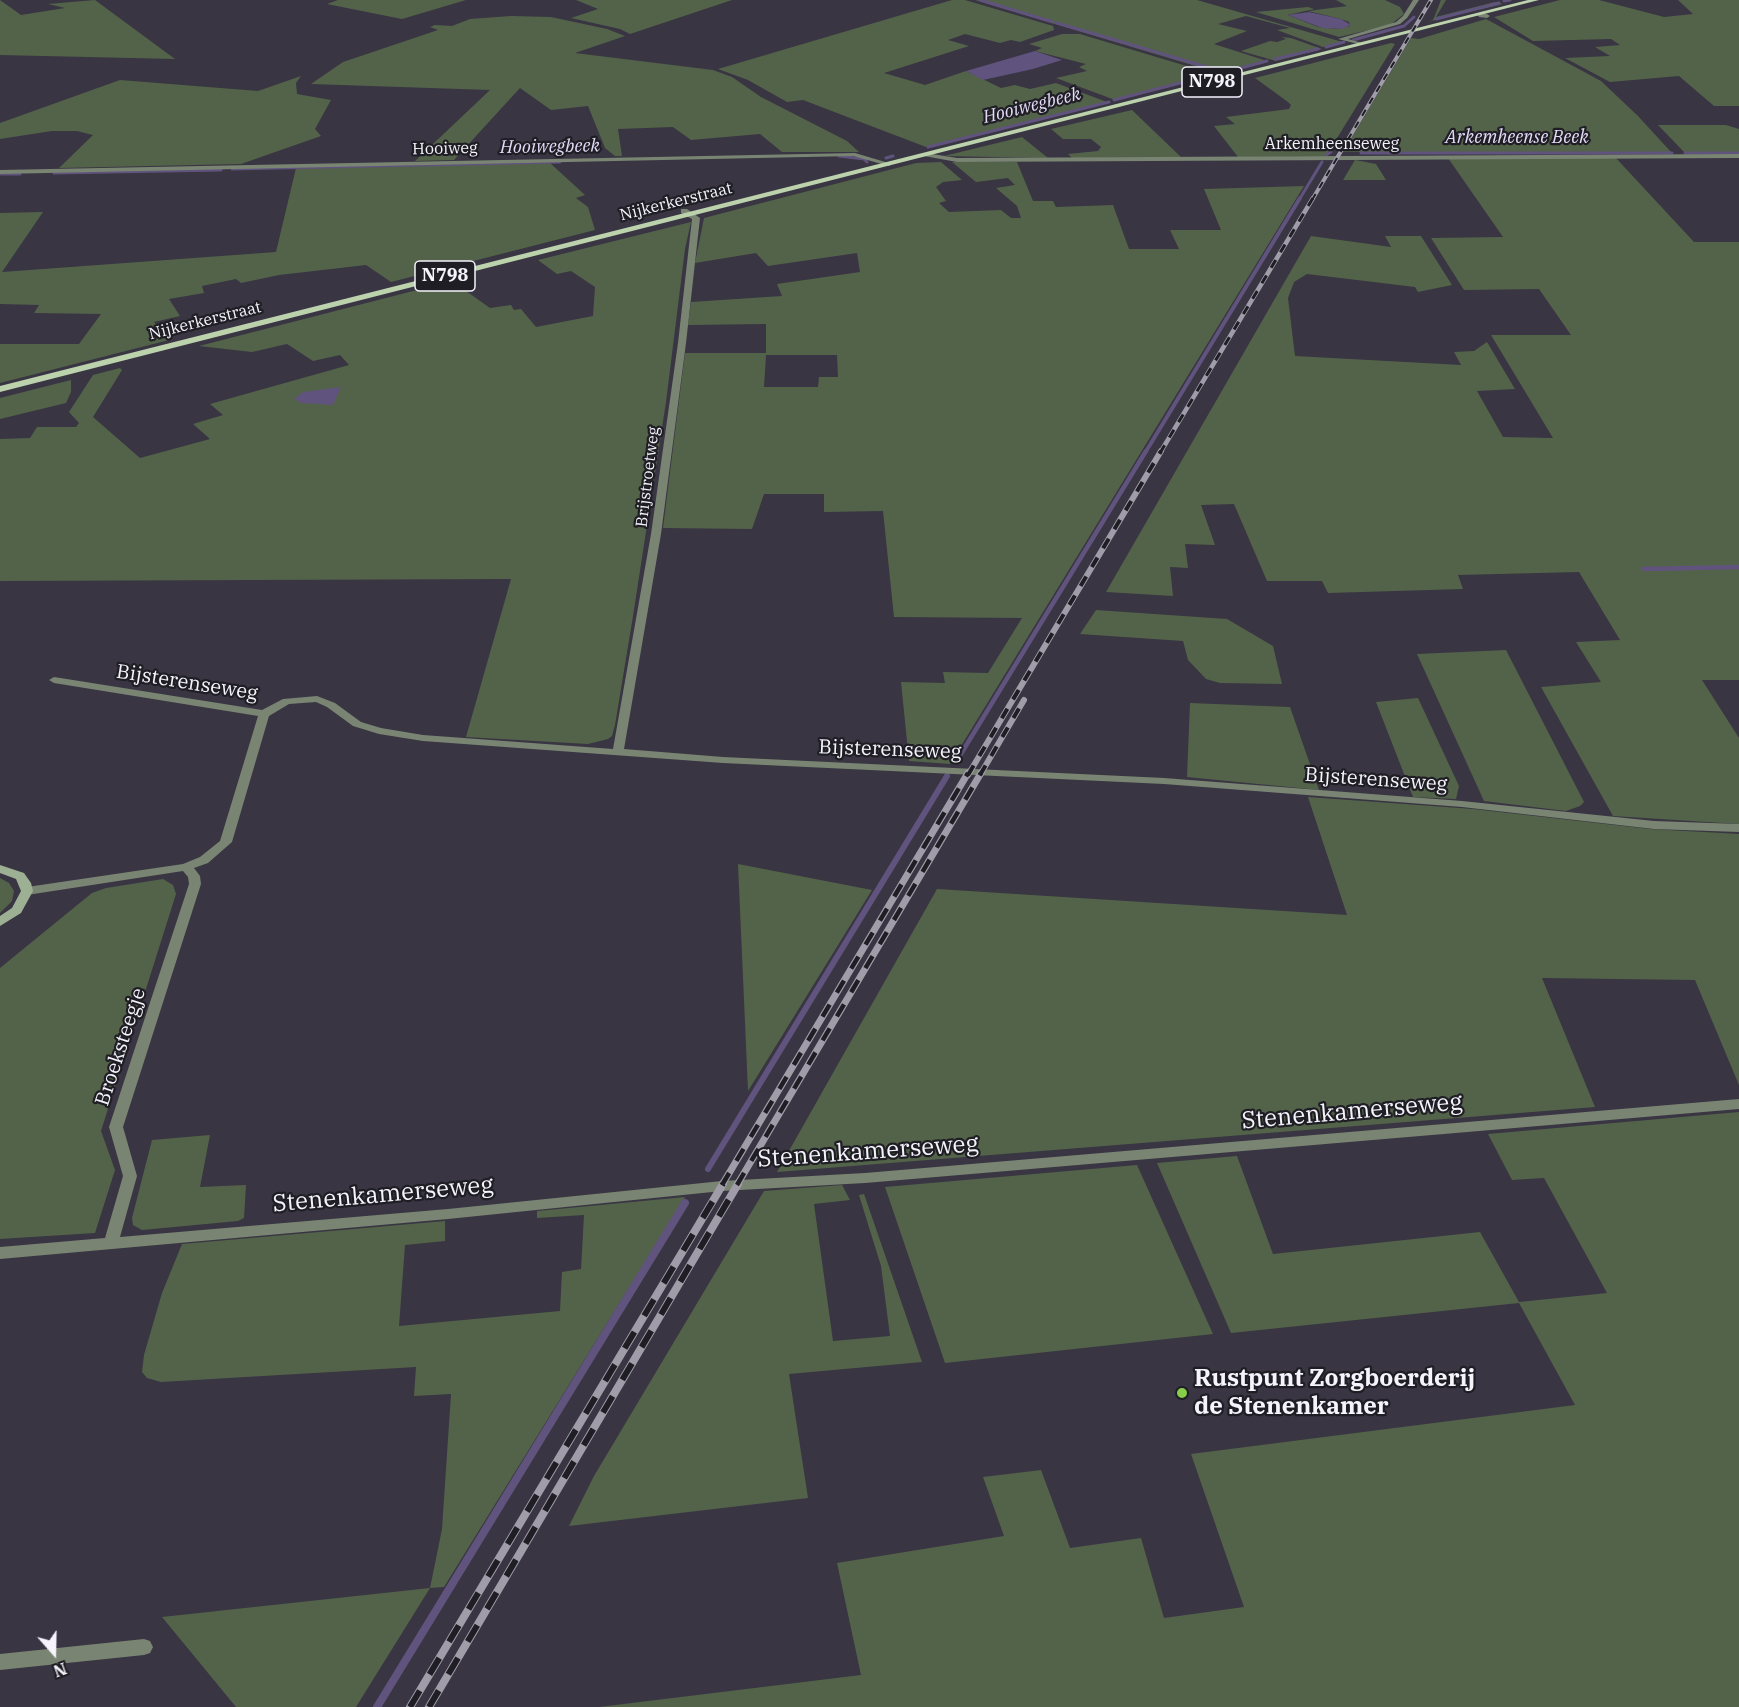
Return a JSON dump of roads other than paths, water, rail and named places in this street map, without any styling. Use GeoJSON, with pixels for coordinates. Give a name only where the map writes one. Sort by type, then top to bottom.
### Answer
{"type":"FeatureCollection","features":[{"type":"Feature","properties":{"kind":"main road","name":"Nijkerkerstraat"},"geometry":{"type":"LineString","coordinates":[[0,389],[687,213],[926,155],[1536,0]]}},
{"type":"Feature","properties":{"kind":"street"},"geometry":{"type":"LineString","coordinates":[[1360,44],[1341,39],[1393,25],[1405,17],[1416,0]]}},
{"type":"Feature","properties":{"kind":"street","name":"Hooiweg"},"geometry":{"type":"LineString","coordinates":[[0,172],[853,154],[889,164]]}},
{"type":"Feature","properties":{"kind":"street","name":"Arkemheenseweg"},"geometry":{"type":"LineString","coordinates":[[926,155],[957,160],[1739,156]]}},
{"type":"Feature","properties":{"kind":"street","name":"Brijstroetweg"},"geometry":{"type":"LineString","coordinates":[[618,753],[656,534],[682,343],[696,218],[687,213]]}},
{"type":"Feature","properties":{"kind":"street","name":"Bijsterenseweg"},"geometry":{"type":"LineString","coordinates":[[54,680],[264,714],[287,701],[309,698],[324,702],[348,719],[379,731],[423,738],[723,760],[1164,781],[1462,804],[1654,825],[1739,828]]}},
{"type":"Feature","properties":{"kind":"street"},"geometry":{"type":"LineString","coordinates":[[27,891],[186,867],[204,860],[226,842],[264,714]]}},
{"type":"Feature","properties":{"kind":"street","name":"Broeksteegje"},"geometry":{"type":"LineString","coordinates":[[111,1244],[130,1176],[116,1127],[195,885],[194,876],[186,867]]}},
{"type":"Feature","properties":{"kind":"street"},"geometry":{"type":"LineString","coordinates":[[0,868],[20,876],[27,891]]}},
{"type":"Feature","properties":{"kind":"street"},"geometry":{"type":"LineString","coordinates":[[0,922],[17,910],[27,891]]}},
{"type":"Feature","properties":{"kind":"street","name":"Stenenkamerseweg"},"geometry":{"type":"LineString","coordinates":[[0,1253],[722,1186],[877,1178],[1739,1104]]}},
{"type":"Feature","properties":{"kind":"street"},"geometry":{"type":"LineString","coordinates":[[0,1662],[144,1647]]}},
{"type":"Feature","properties":{"kind":"waterway"},"geometry":{"type":"LineString","coordinates":[[980,0],[1053,22]]}},
{"type":"Feature","properties":{"kind":"waterway"},"geometry":{"type":"LineString","coordinates":[[1504,1],[1510,0]]}},
{"type":"Feature","properties":{"kind":"waterway"},"geometry":{"type":"LineString","coordinates":[[1436,19],[1499,3]]}},
{"type":"Feature","properties":{"kind":"waterway"},"geometry":{"type":"LineString","coordinates":[[1353,40],[1404,26],[1414,17]]}},
{"type":"Feature","properties":{"kind":"waterway"},"geometry":{"type":"LineString","coordinates":[[1057,23],[1224,72]]}},
{"type":"Feature","properties":{"kind":"waterway"},"geometry":{"type":"LineString","coordinates":[[1326,47],[1344,42]]}},
{"type":"Feature","properties":{"kind":"waterway"},"geometry":{"type":"LineString","coordinates":[[1275,59],[1318,49]]}},
{"type":"Feature","properties":{"kind":"waterway"},"geometry":{"type":"LineString","coordinates":[[1222,73],[1267,61]]}},
{"type":"Feature","properties":{"kind":"waterway","name":"Hooiwegbeek"},"geometry":{"type":"LineString","coordinates":[[1114,100],[1215,74]]}},
{"type":"Feature","properties":{"kind":"waterway","name":"Hooiwegbeek"},"geometry":{"type":"LineString","coordinates":[[928,147],[1109,102]]}},
{"type":"Feature","properties":{"kind":"waterway","name":"Arkemheense Beek"},"geometry":{"type":"LineString","coordinates":[[1326,155],[1331,152]]}},
{"type":"Feature","properties":{"kind":"waterway","name":"Arkemheense Beek"},"geometry":{"type":"LineString","coordinates":[[1361,153],[1672,153]]}},
{"type":"Feature","properties":{"kind":"waterway","name":"Arkemheense Beek"},"geometry":{"type":"LineString","coordinates":[[1685,153],[1739,153]]}},
{"type":"Feature","properties":{"kind":"waterway","name":"Hooiwegbeek"},"geometry":{"type":"LineString","coordinates":[[839,156],[864,159],[867,162]]}},
{"type":"Feature","properties":{"kind":"waterway","name":"Hooiwegbeek"},"geometry":{"type":"LineString","coordinates":[[886,158],[893,156]]}},
{"type":"Feature","properties":{"kind":"waterway","name":"Hooiwegbeek"},"geometry":{"type":"LineString","coordinates":[[232,169],[560,162]]}},
{"type":"Feature","properties":{"kind":"waterway"},"geometry":{"type":"LineString","coordinates":[[1299,200],[1322,162]]}},
{"type":"Feature","properties":{"kind":"waterway","name":"Hooiwegbeek"},"geometry":{"type":"LineString","coordinates":[[54,173],[221,170]]}},
{"type":"Feature","properties":{"kind":"waterway","name":"Hooiwegbeek"},"geometry":{"type":"LineString","coordinates":[[0,174],[20,174]]}},
{"type":"Feature","properties":{"kind":"waterway"},"geometry":{"type":"LineString","coordinates":[[1145,453],[1300,198]]}},
{"type":"Feature","properties":{"kind":"waterway"},"geometry":{"type":"LineString","coordinates":[[956,762],[1146,451]]}},
{"type":"Feature","properties":{"kind":"waterway"},"geometry":{"type":"LineString","coordinates":[[1643,569],[1739,567]]}},
{"type":"Feature","properties":{"kind":"waterway"},"geometry":{"type":"LineString","coordinates":[[708,1169],[947,776]]}},
{"type":"Feature","properties":{"kind":"waterway"},"geometry":{"type":"LineString","coordinates":[[377,1707],[685,1203]]}},
{"type":"Feature","properties":{"kind":"railway"},"geometry":{"type":"LineString","coordinates":[[1312,200],[1431,0]]}},
{"type":"Feature","properties":{"kind":"railway"},"geometry":{"type":"LineString","coordinates":[[1160,453],[1313,198]]}},
{"type":"Feature","properties":{"kind":"railway"},"geometry":{"type":"LineString","coordinates":[[968,775],[1161,451]]}},
{"type":"Feature","properties":{"kind":"railway"},"geometry":{"type":"LineString","coordinates":[[980,775],[1024,700]]}},
{"type":"Feature","properties":{"kind":"railway"},"geometry":{"type":"LineString","coordinates":[[722,1185],[968,773]]}},
{"type":"Feature","properties":{"kind":"railway"},"geometry":{"type":"LineString","coordinates":[[737,1185],[981,773]]}},
{"type":"Feature","properties":{"kind":"railway"},"geometry":{"type":"LineString","coordinates":[[410,1707],[723,1184]]}},
{"type":"Feature","properties":{"kind":"railway"},"geometry":{"type":"LineString","coordinates":[[429,1707],[738,1184]]}},
{"type":"Feature","properties":{"kind":"place","name":"Rustpunt Zorgboerderij de Stenenkamer"},"geometry":{"type":"Point","coordinates":[1182,1393]}}]}
